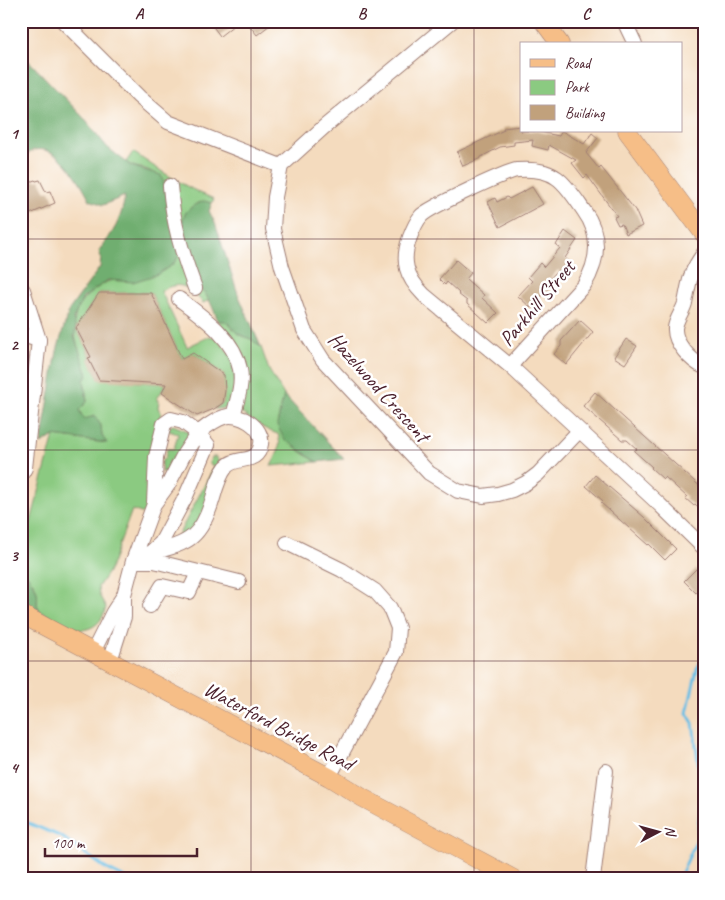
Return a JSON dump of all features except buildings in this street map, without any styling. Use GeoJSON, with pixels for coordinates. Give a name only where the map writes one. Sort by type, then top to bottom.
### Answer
{"type":"FeatureCollection","features":[{"type":"Feature","properties":{"kind":"main road"},"geometry":{"type":"LineString","coordinates":[[543,21],[559,42]]}},
{"type":"Feature","properties":{"kind":"main road"},"geometry":{"type":"LineString","coordinates":[[628,132],[704,234]]}},
{"type":"Feature","properties":{"kind":"main road","name":"Waterford Bridge Road"},"geometry":{"type":"LineString","coordinates":[[21,614],[329,777],[363,798],[504,876]]}},
{"type":"Feature","properties":{"kind":"street"},"geometry":{"type":"LineString","coordinates":[[63,21],[168,122],[281,166],[324,127],[452,21]]}},
{"type":"Feature","properties":{"kind":"street"},"geometry":{"type":"LineString","coordinates":[[624,21],[634,42]]}},
{"type":"Feature","properties":{"kind":"street","name":"Hazelwood Crescent"},"geometry":{"type":"LineString","coordinates":[[281,166],[275,197],[273,229],[282,267],[304,330],[323,360],[429,473],[458,491],[482,496],[512,490],[526,484],[538,474],[579,431]]}},
{"type":"Feature","properties":{"kind":"street","name":"Parkhill Street"},"geometry":{"type":"LineString","coordinates":[[510,366],[584,285],[590,275],[596,256],[596,234],[590,219],[558,178],[535,170],[515,170],[422,215],[412,230],[405,257],[406,267],[414,285],[510,366],[660,504],[704,548]]}},
{"type":"Feature","properties":{"kind":"street"},"geometry":{"type":"LineString","coordinates":[[170,186],[172,214],[178,239],[195,288]]}},
{"type":"Feature","properties":{"kind":"street"},"geometry":{"type":"LineString","coordinates":[[704,253],[692,271],[684,305],[675,329],[684,350],[704,367]]}},
{"type":"Feature","properties":{"kind":"street"},"geometry":{"type":"LineString","coordinates":[[21,475],[25,468],[40,340],[24,290]]}},
{"type":"Feature","properties":{"kind":"street"},"geometry":{"type":"LineString","coordinates":[[179,299],[211,325],[232,348],[240,369],[234,416]]}},
{"type":"Feature","properties":{"kind":"street"},"geometry":{"type":"LineString","coordinates":[[21,335],[40,340]]}},
{"type":"Feature","properties":{"kind":"street"},"geometry":{"type":"LineString","coordinates":[[133,561],[151,552],[179,545],[192,538],[202,527],[220,476],[226,466],[232,461],[249,460],[257,454],[261,446],[261,436],[256,427],[234,416],[224,417],[212,422],[198,434],[184,454],[168,485],[154,504]]}},
{"type":"Feature","properties":{"kind":"street"},"geometry":{"type":"LineString","coordinates":[[110,660],[124,617],[124,595],[133,561],[154,504],[156,457],[164,424],[171,418],[183,422],[208,445],[186,496],[161,543],[151,552]]}},
{"type":"Feature","properties":{"kind":"street"},"geometry":{"type":"LineString","coordinates":[[287,543],[342,570],[375,591],[390,608],[398,628],[396,652],[329,777]]}},
{"type":"Feature","properties":{"kind":"street"},"geometry":{"type":"LineString","coordinates":[[133,561],[154,561],[239,582]]}},
{"type":"Feature","properties":{"kind":"street"},"geometry":{"type":"LineString","coordinates":[[150,606],[162,586],[190,592],[198,573]]}},
{"type":"Feature","properties":{"kind":"street"},"geometry":{"type":"LineString","coordinates":[[93,652],[113,612],[124,595]]}},
{"type":"Feature","properties":{"kind":"street"},"geometry":{"type":"LineString","coordinates":[[593,879],[606,771]]}},
{"type":"Feature","properties":{"kind":"green space"},"geometry":{"type":"Polygon","coordinates":[[[21,53],[82,116],[107,147],[131,166],[161,175],[166,189],[180,255],[172,265],[158,274],[133,282],[108,280],[83,298],[73,319],[76,328],[74,336],[88,375],[84,380],[87,402],[79,410],[84,419],[95,416],[101,426],[102,436],[107,443],[54,436],[41,444],[57,351],[69,310],[100,267],[101,257],[99,251],[116,225],[125,196],[103,205],[90,200],[75,175],[60,158],[43,150],[34,150],[24,157],[21,155],[21,53]]]}},
{"type":"Feature","properties":{"kind":"green space"},"geometry":{"type":"Polygon","coordinates":[[[133,152],[182,184],[214,199],[212,203],[195,204],[188,211],[181,227],[173,203],[161,180],[148,170],[126,162],[133,152]]]}},
{"type":"Feature","properties":{"kind":"green space"},"geometry":{"type":"Polygon","coordinates":[[[204,201],[212,203],[209,211],[215,223],[238,294],[261,347],[251,339],[238,334],[229,324],[222,320],[219,322],[208,297],[197,287],[186,250],[183,221],[189,209],[204,201]]]}},
{"type":"Feature","properties":{"kind":"green space"},"geometry":{"type":"Polygon","coordinates":[[[180,255],[197,287],[202,289],[209,300],[203,303],[189,289],[180,286],[168,287],[161,291],[187,347],[210,336],[217,338],[230,354],[235,379],[230,408],[214,409],[223,403],[224,375],[193,353],[182,359],[151,293],[99,293],[76,328],[91,357],[89,358],[99,379],[166,384],[157,399],[159,400],[158,408],[162,414],[156,421],[153,440],[153,485],[144,514],[132,510],[110,569],[98,587],[99,595],[106,607],[103,616],[97,624],[84,630],[79,630],[41,612],[37,604],[36,588],[23,569],[21,558],[54,436],[106,443],[102,436],[101,426],[84,420],[79,410],[87,402],[84,380],[88,375],[79,352],[74,330],[77,309],[83,300],[104,283],[117,280],[180,255]]]}},
{"type":"Feature","properties":{"kind":"green space"},"geometry":{"type":"Polygon","coordinates":[[[222,320],[229,324],[238,334],[251,339],[261,347],[269,370],[284,395],[277,425],[300,451],[317,462],[271,466],[279,446],[278,434],[240,412],[242,405],[225,332],[219,322],[222,320]]]}},
{"type":"Feature","properties":{"kind":"green space"},"geometry":{"type":"Polygon","coordinates":[[[284,395],[344,459],[317,462],[284,439],[277,425],[284,395]]]}},
{"type":"Feature","properties":{"kind":"green space"},"geometry":{"type":"Polygon","coordinates":[[[173,425],[190,432],[170,469],[166,472],[161,472],[162,459],[165,459],[167,449],[174,449],[178,434],[169,431],[169,427],[173,425]]]}},
{"type":"Feature","properties":{"kind":"green space"},"geometry":{"type":"Polygon","coordinates":[[[212,457],[216,457],[220,464],[203,518],[196,529],[177,539],[214,467],[209,463],[212,457]]]}},
{"type":"Feature","properties":{"kind":"green space"},"geometry":{"type":"Polygon","coordinates":[[[21,567],[36,589],[37,604],[41,612],[21,601],[21,567]]]}},
{"type":"Feature","properties":{"kind":"waterway"},"geometry":{"type":"LineString","coordinates":[[679,879],[697,839],[702,792],[693,723],[687,713],[697,669],[704,656]]}},
{"type":"Feature","properties":{"kind":"waterway"},"geometry":{"type":"LineString","coordinates":[[21,820],[62,837],[105,868],[127,879]]}}]}
